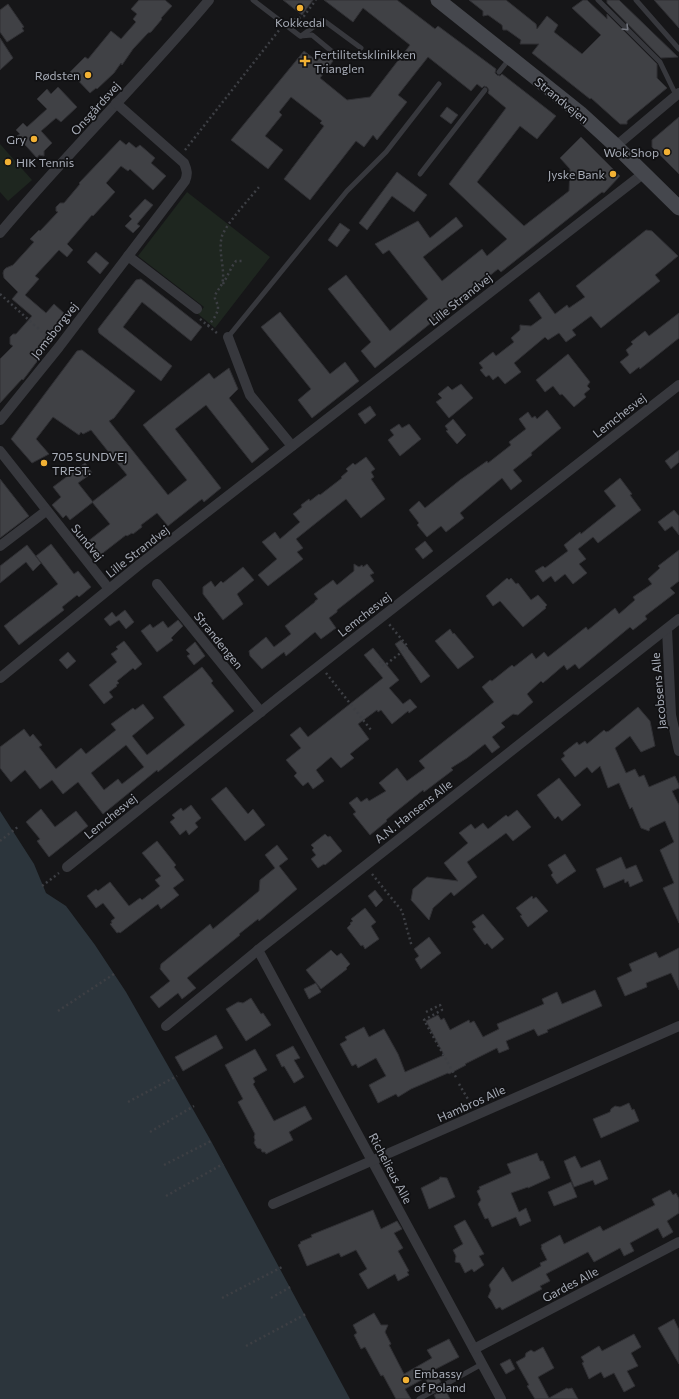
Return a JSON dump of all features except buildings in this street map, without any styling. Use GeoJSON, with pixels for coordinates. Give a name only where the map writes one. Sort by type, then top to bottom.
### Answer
{"type":"FeatureCollection","features":[{"type":"Feature","properties":{"kind":"main road","name":"Strandvejen"},"geometry":{"type":"LineString","coordinates":[[438,0],[580,113],[679,208]]}},
{"type":"Feature","properties":{"kind":"street","name":"Onsgårdsvej"},"geometry":{"type":"LineString","coordinates":[[0,233],[116,102],[181,34],[209,0]]}},
{"type":"Feature","properties":{"kind":"street"},"geometry":{"type":"LineString","coordinates":[[616,146],[678,94]]}},
{"type":"Feature","properties":{"kind":"street","name":"Jomsborgvej"},"geometry":{"type":"LineString","coordinates":[[0,420],[128,256],[185,181],[187,176],[187,169],[184,163],[116,102]]}},
{"type":"Feature","properties":{"kind":"street","name":"Lille Strandvej"},"geometry":{"type":"LineString","coordinates":[[0,678],[109,589],[644,174]]}},
{"type":"Feature","properties":{"kind":"street"},"geometry":{"type":"LineString","coordinates":[[128,256],[197,308]]}},
{"type":"Feature","properties":{"kind":"street"},"geometry":{"type":"LineString","coordinates":[[228,337],[250,395],[292,446]]}},
{"type":"Feature","properties":{"kind":"street","name":"Lemchesvej"},"geometry":{"type":"LineString","coordinates":[[67,867],[260,712],[679,385]]}},
{"type":"Feature","properties":{"kind":"street","name":"Sundvej"},"geometry":{"type":"LineString","coordinates":[[0,451],[109,589]]}},
{"type":"Feature","properties":{"kind":"street"},"geometry":{"type":"LineString","coordinates":[[0,546],[46,511]]}},
{"type":"Feature","properties":{"kind":"street","name":"Strandengen"},"geometry":{"type":"LineString","coordinates":[[157,584],[260,712]]}},
{"type":"Feature","properties":{"kind":"street","name":"A.N. Hansens Alle"},"geometry":{"type":"LineString","coordinates":[[166,1026],[258,950],[679,619]]}},
{"type":"Feature","properties":{"kind":"street","name":"Jacobsens Alle"},"geometry":{"type":"LineString","coordinates":[[667,629],[671,715],[679,751]]}},
{"type":"Feature","properties":{"kind":"street","name":"Richelieus Alle"},"geometry":{"type":"LineString","coordinates":[[258,950],[501,1399]]}},
{"type":"Feature","properties":{"kind":"street","name":"Hambros Alle"},"geometry":{"type":"LineString","coordinates":[[273,1204],[679,1026]]}},
{"type":"Feature","properties":{"kind":"street","name":"Gardes Alle"},"geometry":{"type":"LineString","coordinates":[[474,1349],[679,1242]]}},
{"type":"Feature","properties":{"kind":"lane"},"geometry":{"type":"LineString","coordinates":[[253,0],[300,36],[312,35],[335,54]]}},
{"type":"Feature","properties":{"kind":"lane"},"geometry":{"type":"LineString","coordinates":[[598,0],[660,62],[678,94]]}},
{"type":"Feature","properties":{"kind":"lane"},"geometry":{"type":"LineString","coordinates":[[636,0],[679,49]]}},
{"type":"Feature","properties":{"kind":"lane"},"geometry":{"type":"LineString","coordinates":[[300,36],[323,20],[361,48]]}},
{"type":"Feature","properties":{"kind":"lane"},"geometry":{"type":"LineString","coordinates":[[499,72],[510,58]]}},
{"type":"Feature","properties":{"kind":"lane"},"geometry":{"type":"LineString","coordinates":[[228,337],[347,191],[386,152],[439,84]]}},
{"type":"Feature","properties":{"kind":"lane"},"geometry":{"type":"LineString","coordinates":[[420,174],[485,90]]}},
{"type":"Feature","properties":{"kind":"lane"},"geometry":{"type":"LineString","coordinates":[[419,1399],[482,1364]]}},
{"type":"Feature","properties":{"kind":"path"},"geometry":{"type":"LineString","coordinates":[[179,158],[284,24],[304,16],[316,0]]}},
{"type":"Feature","properties":{"kind":"path"},"geometry":{"type":"LineString","coordinates":[[222,286],[222,237],[226,229],[259,187]]}},
{"type":"Feature","properties":{"kind":"path"},"geometry":{"type":"LineString","coordinates":[[208,326],[216,315],[218,307],[215,295],[222,286],[236,261],[244,261]]}},
{"type":"Feature","properties":{"kind":"path"},"geometry":{"type":"LineString","coordinates":[[0,294],[58,347]]}},
{"type":"Feature","properties":{"kind":"path"},"geometry":{"type":"LineString","coordinates":[[197,308],[196,315],[217,334],[228,337]]}},
{"type":"Feature","properties":{"kind":"path"},"geometry":{"type":"LineString","coordinates":[[379,661],[384,666],[408,647],[382,616]]}},
{"type":"Feature","properties":{"kind":"path"},"geometry":{"type":"LineString","coordinates":[[319,666],[371,730]]}},
{"type":"Feature","properties":{"kind":"path"},"geometry":{"type":"LineString","coordinates":[[0,841],[19,826]]}},
{"type":"Feature","properties":{"kind":"path"},"geometry":{"type":"LineString","coordinates":[[366,865],[402,911],[412,947]]}},
{"type":"Feature","properties":{"kind":"path"},"geometry":{"type":"LineString","coordinates":[[42,886],[54,877]]}},
{"type":"Feature","properties":{"kind":"path"},"geometry":{"type":"LineString","coordinates":[[58,1011],[114,974]]}},
{"type":"Feature","properties":{"kind":"path"},"geometry":{"type":"LineString","coordinates":[[426,1012],[440,1004],[442,1010],[424,1020],[457,1079]]}},
{"type":"Feature","properties":{"kind":"path"},"geometry":{"type":"LineString","coordinates":[[128,1102],[178,1076]]}},
{"type":"Feature","properties":{"kind":"path"},"geometry":{"type":"LineString","coordinates":[[459,1084],[476,1115]]}},
{"type":"Feature","properties":{"kind":"path"},"geometry":{"type":"LineString","coordinates":[[150,1132],[194,1106]]}},
{"type":"Feature","properties":{"kind":"path"},"geometry":{"type":"LineString","coordinates":[[164,1165],[211,1141]]}},
{"type":"Feature","properties":{"kind":"path"},"geometry":{"type":"LineString","coordinates":[[166,1196],[223,1164]]}},
{"type":"Feature","properties":{"kind":"path"},"geometry":{"type":"LineString","coordinates":[[222,1298],[282,1267]]}},
{"type":"Feature","properties":{"kind":"path"},"geometry":{"type":"LineString","coordinates":[[271,1298],[292,1286]]}},
{"type":"Feature","properties":{"kind":"path"},"geometry":{"type":"LineString","coordinates":[[246,1346],[306,1314]]}},
{"type":"Feature","properties":{"kind":"shaded area","name":"HIK Tennis"},"geometry":{"type":"Polygon","coordinates":[[[0,144],[32,180],[8,201],[0,192],[0,144]]]}},
{"type":"Feature","properties":{"kind":"shaded area"},"geometry":{"type":"Polygon","coordinates":[[[187,192],[270,257],[215,328],[198,314],[204,307],[138,256],[187,192]]]}},
{"type":"Feature","properties":{"kind":"shaded area"},"geometry":{"type":"Polygon","coordinates":[[[0,811],[34,864],[46,893],[66,906],[95,945],[126,992],[211,1141],[350,1399],[0,1399],[0,811]]]}},
{"type":"Feature","properties":{"kind":"place","name":"Kokkedal"},"geometry":{"type":"Point","coordinates":[300,8]}},
{"type":"Feature","properties":{"kind":"place","name":"Fertilitetsklinikken Trianglen"},"geometry":{"type":"Point","coordinates":[305,61]}},
{"type":"Feature","properties":{"kind":"place","name":"Rødsten"},"geometry":{"type":"Point","coordinates":[88,75]}},
{"type":"Feature","properties":{"kind":"place","name":"Gry"},"geometry":{"type":"Point","coordinates":[34,139]}},
{"type":"Feature","properties":{"kind":"place","name":"Wok Shop"},"geometry":{"type":"Point","coordinates":[667,152]}},
{"type":"Feature","properties":{"kind":"place","name":"HIK Tennis"},"geometry":{"type":"Point","coordinates":[8,162]}},
{"type":"Feature","properties":{"kind":"place","name":"Jyske Bank"},"geometry":{"type":"Point","coordinates":[613,174]}},
{"type":"Feature","properties":{"kind":"place","name":"705 SUNDVEJ TRFST."},"geometry":{"type":"Point","coordinates":[44,463]}},
{"type":"Feature","properties":{"kind":"place","name":"Embassy of Poland"},"geometry":{"type":"Point","coordinates":[406,1380]}}]}
